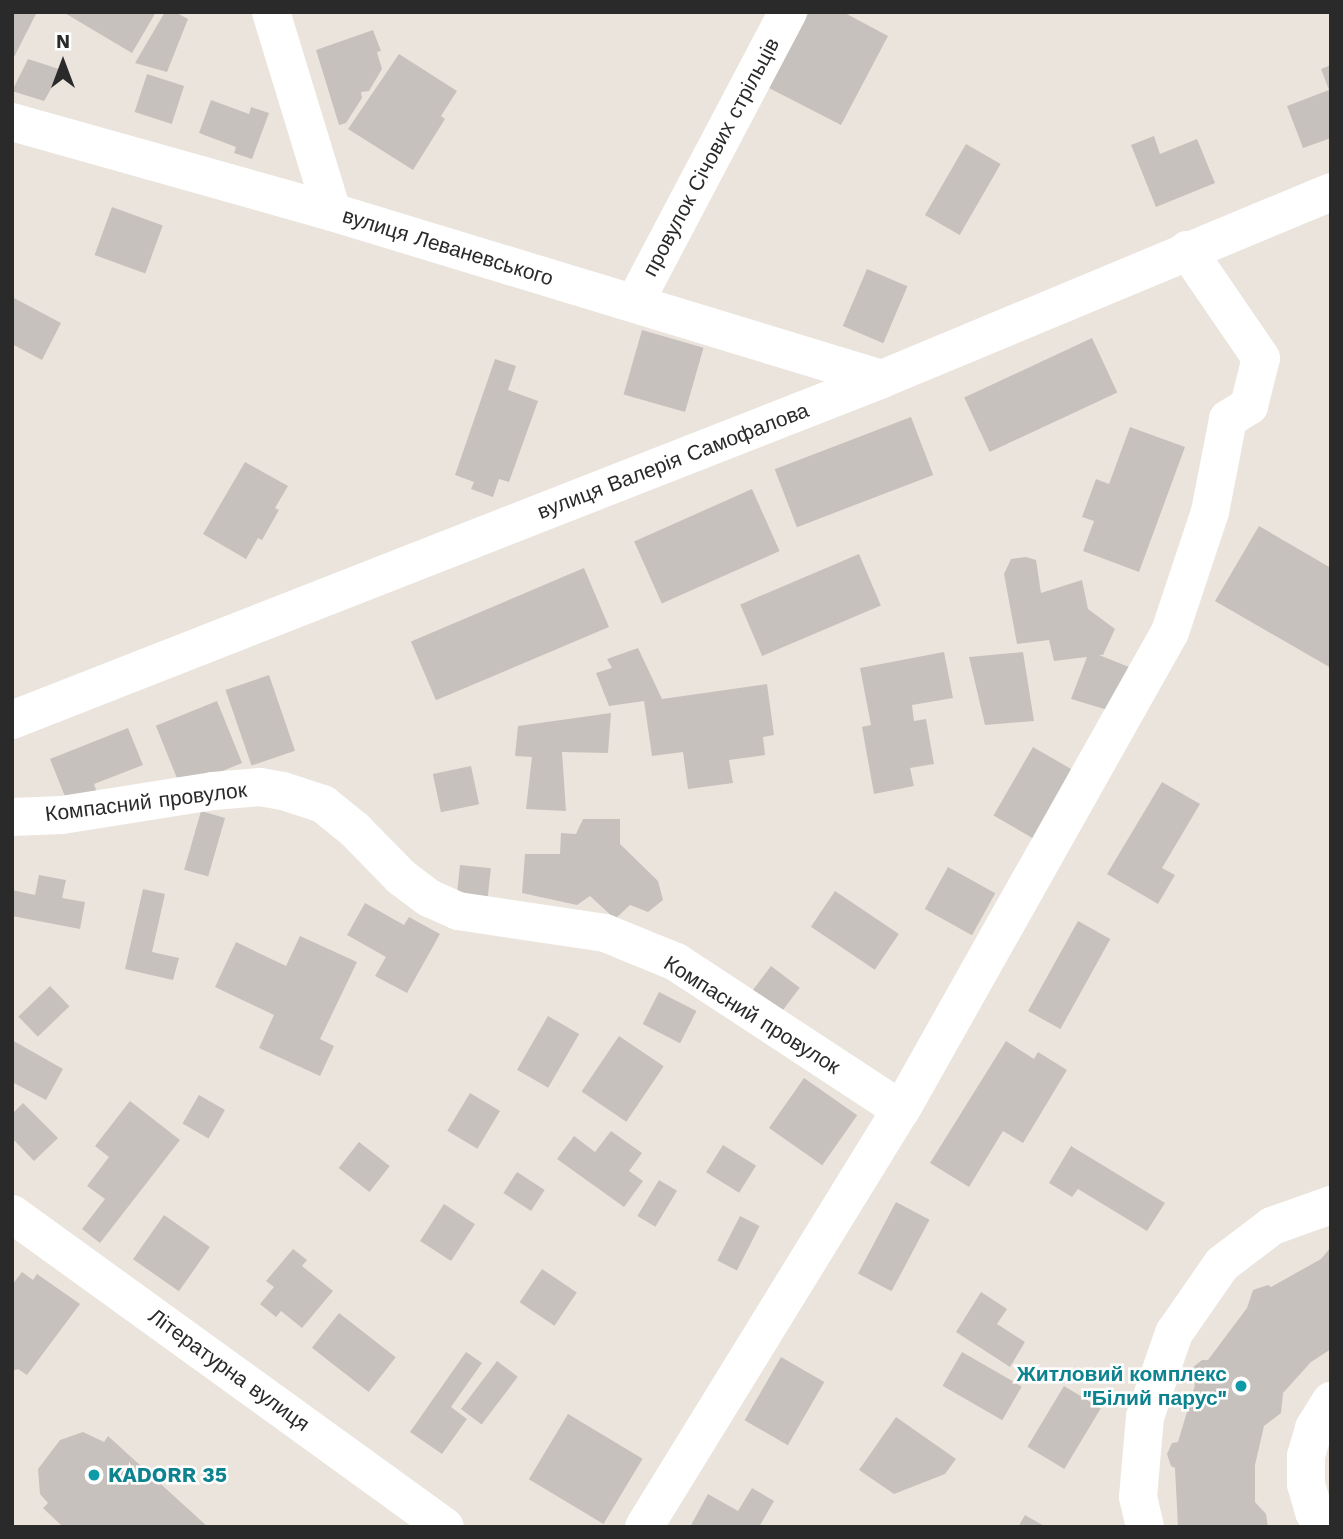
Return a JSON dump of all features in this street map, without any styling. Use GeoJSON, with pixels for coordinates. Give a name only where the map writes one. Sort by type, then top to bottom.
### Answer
{"type":"FeatureCollection","features":[{"type":"Feature","properties":{"kind":"street"},"geometry":{"type":"LineString","coordinates":[[271,12],[332,212]]}},
{"type":"Feature","properties":{"kind":"street","name":"провулок Січових стрільців"},"geometry":{"type":"LineString","coordinates":[[635,302],[788,12]]}},
{"type":"Feature","properties":{"kind":"street","name":"вулиця Леваневського"},"geometry":{"type":"LineString","coordinates":[[12,122],[332,212],[882,379]]}},
{"type":"Feature","properties":{"kind":"street","name":"вулиця Валерія Самофалова"},"geometry":{"type":"LineString","coordinates":[[12,720],[882,379],[1331,192]]}},
{"type":"Feature","properties":{"kind":"street"},"geometry":{"type":"LineString","coordinates":[[645,1527],[901,1110],[1170,632],[1210,512],[1228,419],[1249,406],[1261,358],[1187,250]]}},
{"type":"Feature","properties":{"kind":"street","name":"Компасний провулок"},"geometry":{"type":"LineString","coordinates":[[12,817],[62,815],[214,790],[260,787],[283,790],[323,804],[355,831],[401,877],[429,898],[458,911],[605,933],[676,962],[901,1110]]}},
{"type":"Feature","properties":{"kind":"street"},"geometry":{"type":"LineString","coordinates":[[1145,1527],[1138,1497],[1145,1417],[1174,1334],[1222,1264],[1272,1226],[1331,1205]]}},
{"type":"Feature","properties":{"kind":"street","name":"Літературна вулиця"},"geometry":{"type":"LineString","coordinates":[[12,1214],[445,1527]]}},
{"type":"Feature","properties":{"kind":"street"},"geometry":{"type":"LineString","coordinates":[[1323,1527],[1314,1512],[1306,1484],[1306,1456],[1314,1428],[1331,1401]]}},
{"type":"Feature","properties":{"kind":"building"},"geometry":{"type":"Polygon","coordinates":[[[12,12],[37,12],[12,61],[12,12]]]}},
{"type":"Feature","properties":{"kind":"building"},"geometry":{"type":"Polygon","coordinates":[[[63,12],[156,12],[132,53],[63,12]]]}},
{"type":"Feature","properties":{"kind":"building"},"geometry":{"type":"Polygon","coordinates":[[[165,12],[175,12],[188,19],[167,72],[135,63],[165,12]]]}},
{"type":"Feature","properties":{"kind":"building"},"geometry":{"type":"Polygon","coordinates":[[[809,12],[843,12],[888,36],[841,125],[769,88],[809,12]]]}},
{"type":"Feature","properties":{"kind":"building"},"geometry":{"type":"Polygon","coordinates":[[[373,30],[381,51],[377,52],[382,69],[369,91],[361,92],[362,98],[346,123],[339,125],[316,50],[373,30]]]}},
{"type":"Feature","properties":{"kind":"building"},"geometry":{"type":"Polygon","coordinates":[[[399,54],[457,91],[441,116],[445,119],[413,170],[348,129],[399,54]]]}},
{"type":"Feature","properties":{"kind":"building"},"geometry":{"type":"Polygon","coordinates":[[[28,59],[62,70],[44,101],[12,91],[28,59]]]}},
{"type":"Feature","properties":{"kind":"building"},"geometry":{"type":"Polygon","coordinates":[[[1331,65],[1331,138],[1303,148],[1287,106],[1329,90],[1321,69],[1331,65]]]}},
{"type":"Feature","properties":{"kind":"building"},"geometry":{"type":"Polygon","coordinates":[[[147,74],[184,86],[172,124],[135,112],[147,74]]]}},
{"type":"Feature","properties":{"kind":"building"},"geometry":{"type":"Polygon","coordinates":[[[211,100],[249,114],[251,107],[269,113],[252,159],[234,153],[236,147],[199,133],[211,100]]]}},
{"type":"Feature","properties":{"kind":"building"},"geometry":{"type":"Polygon","coordinates":[[[1154,136],[1160,154],[1197,139],[1215,183],[1156,207],[1131,145],[1154,136]]]}},
{"type":"Feature","properties":{"kind":"building"},"geometry":{"type":"Polygon","coordinates":[[[966,144],[1001,164],[960,235],[925,215],[966,144]]]}},
{"type":"Feature","properties":{"kind":"building"},"geometry":{"type":"Polygon","coordinates":[[[112,207],[163,225],[145,273],[95,255],[112,207]]]}},
{"type":"Feature","properties":{"kind":"building"},"geometry":{"type":"Polygon","coordinates":[[[867,269],[908,286],[883,343],[843,326],[867,269]]]}},
{"type":"Feature","properties":{"kind":"building"},"geometry":{"type":"Polygon","coordinates":[[[12,297],[61,323],[42,360],[12,344],[12,297]]]}},
{"type":"Feature","properties":{"kind":"building"},"geometry":{"type":"Polygon","coordinates":[[[642,330],[704,348],[685,412],[624,394],[642,330]]]}},
{"type":"Feature","properties":{"kind":"building"},"geometry":{"type":"Polygon","coordinates":[[[1092,338],[1117,392],[990,452],[964,398],[1092,338]]]}},
{"type":"Feature","properties":{"kind":"building"},"geometry":{"type":"Polygon","coordinates":[[[495,359],[516,366],[508,390],[538,401],[509,482],[499,479],[493,497],[471,489],[474,482],[455,475],[495,359]]]}},
{"type":"Feature","properties":{"kind":"building"},"geometry":{"type":"Polygon","coordinates":[[[911,417],[933,475],[797,527],[775,469],[911,417]]]}},
{"type":"Feature","properties":{"kind":"building"},"geometry":{"type":"Polygon","coordinates":[[[1130,427],[1185,447],[1139,572],[1083,551],[1094,521],[1082,517],[1096,479],[1109,484],[1130,427]]]}},
{"type":"Feature","properties":{"kind":"building"},"geometry":{"type":"Polygon","coordinates":[[[245,462],[288,486],[275,508],[279,510],[262,540],[258,538],[246,559],[203,534],[245,462]]]}},
{"type":"Feature","properties":{"kind":"building"},"geometry":{"type":"Polygon","coordinates":[[[752,489],[780,551],[662,604],[634,541],[752,489]]]}},
{"type":"Feature","properties":{"kind":"building"},"geometry":{"type":"Polygon","coordinates":[[[1259,526],[1331,568],[1331,668],[1215,601],[1259,526]]]}},
{"type":"Feature","properties":{"kind":"building"},"geometry":{"type":"Polygon","coordinates":[[[859,554],[881,606],[762,656],[740,604],[859,554]]]}},
{"type":"Feature","properties":{"kind":"building"},"geometry":{"type":"Polygon","coordinates":[[[1026,557],[1036,560],[1041,593],[1082,580],[1088,609],[1115,629],[1103,655],[1099,655],[1134,669],[1111,711],[1071,699],[1087,657],[1054,661],[1049,640],[1017,644],[1004,574],[1011,559],[1026,557]]]}},
{"type":"Feature","properties":{"kind":"building"},"geometry":{"type":"Polygon","coordinates":[[[584,568],[609,627],[436,700],[411,641],[584,568]]]}},
{"type":"Feature","properties":{"kind":"building"},"geometry":{"type":"Polygon","coordinates":[[[638,648],[662,699],[767,684],[774,735],[763,737],[765,755],[729,760],[733,783],[688,789],[683,752],[652,756],[644,701],[609,706],[596,673],[612,668],[607,659],[638,648]]]}},
{"type":"Feature","properties":{"kind":"building"},"geometry":{"type":"Polygon","coordinates":[[[944,652],[953,698],[912,705],[914,721],[926,719],[934,764],[910,768],[914,786],[874,794],[862,727],[871,725],[860,668],[944,652]]]}},
{"type":"Feature","properties":{"kind":"building"},"geometry":{"type":"Polygon","coordinates":[[[1023,652],[1034,721],[985,725],[969,657],[1023,652]]]}},
{"type":"Feature","properties":{"kind":"building"},"geometry":{"type":"Polygon","coordinates":[[[269,675],[295,751],[252,766],[226,690],[269,675]]]}},
{"type":"Feature","properties":{"kind":"building"},"geometry":{"type":"Polygon","coordinates":[[[217,701],[242,763],[181,788],[156,726],[217,701]]]}},
{"type":"Feature","properties":{"kind":"building"},"geometry":{"type":"Polygon","coordinates":[[[611,713],[608,753],[562,752],[566,811],[526,809],[532,757],[515,756],[518,726],[611,713]]]}},
{"type":"Feature","properties":{"kind":"building"},"geometry":{"type":"Polygon","coordinates":[[[128,728],[143,765],[94,784],[97,793],[68,804],[50,759],[128,728]]]}},
{"type":"Feature","properties":{"kind":"building"},"geometry":{"type":"Polygon","coordinates":[[[1033,747],[1075,771],[1035,839],[994,815],[1033,747]]]}},
{"type":"Feature","properties":{"kind":"building"},"geometry":{"type":"Polygon","coordinates":[[[471,766],[479,804],[441,812],[433,774],[471,766]]]}},
{"type":"Feature","properties":{"kind":"building"},"geometry":{"type":"Polygon","coordinates":[[[1162,782],[1200,804],[1162,868],[1175,875],[1158,904],[1107,874],[1162,782]]]}},
{"type":"Feature","properties":{"kind":"building"},"geometry":{"type":"Polygon","coordinates":[[[201,811],[225,818],[208,877],[184,870],[201,811]]]}},
{"type":"Feature","properties":{"kind":"building"},"geometry":{"type":"Polygon","coordinates":[[[583,819],[620,819],[620,844],[658,881],[663,900],[648,912],[630,905],[615,919],[590,896],[577,905],[522,893],[525,854],[560,854],[561,833],[576,834],[583,819]]]}},
{"type":"Feature","properties":{"kind":"building"},"geometry":{"type":"Polygon","coordinates":[[[460,865],[491,868],[487,902],[456,899],[460,865]]]}},
{"type":"Feature","properties":{"kind":"building"},"geometry":{"type":"Polygon","coordinates":[[[948,867],[995,893],[972,935],[925,909],[948,867]]]}},
{"type":"Feature","properties":{"kind":"building"},"geometry":{"type":"Polygon","coordinates":[[[39,875],[66,880],[62,898],[85,902],[80,929],[12,916],[12,890],[35,895],[39,875]]]}},
{"type":"Feature","properties":{"kind":"building"},"geometry":{"type":"Polygon","coordinates":[[[143,889],[165,894],[152,952],[179,958],[173,980],[125,969],[143,889]]]}},
{"type":"Feature","properties":{"kind":"building"},"geometry":{"type":"Polygon","coordinates":[[[835,891],[899,934],[875,970],[811,927],[835,891]]]}},
{"type":"Feature","properties":{"kind":"building"},"geometry":{"type":"Polygon","coordinates":[[[365,903],[404,925],[409,917],[440,934],[407,993],[375,976],[386,957],[347,935],[365,903]]]}},
{"type":"Feature","properties":{"kind":"building"},"geometry":{"type":"Polygon","coordinates":[[[1078,921],[1110,939],[1060,1029],[1028,1011],[1078,921]]]}},
{"type":"Feature","properties":{"kind":"building"},"geometry":{"type":"Polygon","coordinates":[[[300,936],[357,962],[320,1039],[334,1046],[320,1076],[259,1048],[274,1015],[215,987],[236,942],[286,966],[300,936]]]}},
{"type":"Feature","properties":{"kind":"building"},"geometry":{"type":"Polygon","coordinates":[[[771,966],[800,988],[776,1019],[748,997],[771,966]]]}},
{"type":"Feature","properties":{"kind":"building"},"geometry":{"type":"Polygon","coordinates":[[[50,986],[69,1006],[38,1037],[18,1017],[50,986]]]}},
{"type":"Feature","properties":{"kind":"building"},"geometry":{"type":"Polygon","coordinates":[[[659,992],[696,1011],[680,1043],[643,1024],[659,992]]]}},
{"type":"Feature","properties":{"kind":"building"},"geometry":{"type":"Polygon","coordinates":[[[548,1016],[579,1034],[548,1088],[517,1070],[548,1016]]]}},
{"type":"Feature","properties":{"kind":"building"},"geometry":{"type":"Polygon","coordinates":[[[619,1036],[664,1066],[626,1122],[582,1092],[619,1036]]]}},
{"type":"Feature","properties":{"kind":"building"},"geometry":{"type":"Polygon","coordinates":[[[12,1040],[63,1069],[46,1100],[12,1082],[12,1040]]]}},
{"type":"Feature","properties":{"kind":"building"},"geometry":{"type":"Polygon","coordinates":[[[1006,1041],[1034,1059],[1038,1052],[1067,1070],[1023,1143],[1003,1131],[969,1187],[930,1163],[1006,1041]]]}},
{"type":"Feature","properties":{"kind":"building"},"geometry":{"type":"Polygon","coordinates":[[[804,1078],[857,1115],[822,1165],[769,1128],[804,1078]]]}},
{"type":"Feature","properties":{"kind":"building"},"geometry":{"type":"Polygon","coordinates":[[[470,1093],[500,1111],[477,1149],[447,1131],[470,1093]]]}},
{"type":"Feature","properties":{"kind":"building"},"geometry":{"type":"Polygon","coordinates":[[[199,1095],[225,1110],[208,1139],[182,1124],[199,1095]]]}},
{"type":"Feature","properties":{"kind":"building"},"geometry":{"type":"Polygon","coordinates":[[[130,1101],[180,1140],[100,1243],[82,1229],[105,1199],[87,1186],[109,1157],[95,1146],[130,1101]]]}},
{"type":"Feature","properties":{"kind":"building"},"geometry":{"type":"Polygon","coordinates":[[[23,1103],[58,1138],[34,1161],[12,1138],[12,1114],[23,1103]]]}},
{"type":"Feature","properties":{"kind":"building"},"geometry":{"type":"Polygon","coordinates":[[[611,1131],[642,1153],[629,1171],[643,1181],[624,1207],[557,1159],[574,1136],[595,1152],[611,1131]]]}},
{"type":"Feature","properties":{"kind":"building"},"geometry":{"type":"Polygon","coordinates":[[[359,1142],[390,1166],[369,1192],[339,1168],[359,1142]]]}},
{"type":"Feature","properties":{"kind":"building"},"geometry":{"type":"Polygon","coordinates":[[[723,1145],[756,1166],[739,1193],[706,1172],[723,1145]]]}},
{"type":"Feature","properties":{"kind":"building"},"geometry":{"type":"Polygon","coordinates":[[[1071,1146],[1165,1203],[1147,1231],[1078,1189],[1072,1197],[1049,1183],[1071,1146]]]}},
{"type":"Feature","properties":{"kind":"building"},"geometry":{"type":"Polygon","coordinates":[[[517,1172],[545,1190],[531,1211],[503,1193],[517,1172]]]}},
{"type":"Feature","properties":{"kind":"building"},"geometry":{"type":"Polygon","coordinates":[[[659,1180],[677,1191],[655,1227],[637,1216],[659,1180]]]}},
{"type":"Feature","properties":{"kind":"building"},"geometry":{"type":"Polygon","coordinates":[[[896,1202],[930,1220],[892,1291],[858,1274],[896,1202]]]}},
{"type":"Feature","properties":{"kind":"building"},"geometry":{"type":"Polygon","coordinates":[[[444,1204],[475,1224],[451,1261],[420,1241],[444,1204]]]}},
{"type":"Feature","properties":{"kind":"building"},"geometry":{"type":"Polygon","coordinates":[[[164,1215],[210,1247],[179,1291],[133,1259],[164,1215]]]}},
{"type":"Feature","properties":{"kind":"building"},"geometry":{"type":"Polygon","coordinates":[[[740,1216],[760,1226],[737,1271],[717,1261],[740,1216]]]}},
{"type":"Feature","properties":{"kind":"building","name":"Житловий комплекс \"Білий парус\""},"geometry":{"type":"Polygon","coordinates":[[[1331,1247],[1331,1349],[1311,1362],[1283,1393],[1281,1413],[1264,1426],[1255,1465],[1255,1502],[1266,1514],[1268,1527],[1178,1527],[1175,1468],[1171,1466],[1167,1454],[1172,1443],[1178,1442],[1195,1385],[1191,1380],[1192,1368],[1202,1360],[1208,1360],[1247,1308],[1253,1290],[1268,1285],[1271,1287],[1321,1259],[1331,1247]]]}},
{"type":"Feature","properties":{"kind":"building"},"geometry":{"type":"Polygon","coordinates":[[[293,1249],[307,1260],[302,1266],[333,1291],[302,1328],[281,1311],[276,1317],[260,1304],[274,1287],[266,1281],[293,1249]]]}},
{"type":"Feature","properties":{"kind":"building"},"geometry":{"type":"Polygon","coordinates":[[[542,1269],[577,1292],[554,1326],[520,1302],[542,1269]]]}},
{"type":"Feature","properties":{"kind":"building"},"geometry":{"type":"Polygon","coordinates":[[[22,1272],[33,1280],[37,1274],[80,1304],[27,1375],[18,1369],[12,1371],[12,1285],[22,1272]]]}},
{"type":"Feature","properties":{"kind":"building"},"geometry":{"type":"Polygon","coordinates":[[[981,1292],[1007,1309],[997,1324],[1025,1342],[1010,1367],[956,1332],[981,1292]]]}},
{"type":"Feature","properties":{"kind":"building"},"geometry":{"type":"Polygon","coordinates":[[[339,1313],[396,1357],[369,1392],[312,1348],[339,1313]]]}},
{"type":"Feature","properties":{"kind":"building"},"geometry":{"type":"Polygon","coordinates":[[[466,1352],[482,1363],[451,1407],[467,1419],[442,1454],[410,1432],[466,1352]]]}},
{"type":"Feature","properties":{"kind":"building"},"geometry":{"type":"Polygon","coordinates":[[[962,1352],[1022,1386],[1002,1420],[942,1386],[962,1352]]]}},
{"type":"Feature","properties":{"kind":"building"},"geometry":{"type":"Polygon","coordinates":[[[781,1357],[824,1382],[788,1445],[744,1420],[781,1357]]]}},
{"type":"Feature","properties":{"kind":"building"},"geometry":{"type":"Polygon","coordinates":[[[497,1361],[518,1377],[482,1425],[461,1409],[497,1361]]]}},
{"type":"Feature","properties":{"kind":"building"},"geometry":{"type":"Polygon","coordinates":[[[1064,1386],[1101,1408],[1064,1469],[1027,1447],[1064,1386]]]}},
{"type":"Feature","properties":{"kind":"building"},"geometry":{"type":"Polygon","coordinates":[[[568,1414],[643,1459],[603,1524],[529,1479],[568,1414]]]}},
{"type":"Feature","properties":{"kind":"building"},"geometry":{"type":"Polygon","coordinates":[[[896,1417],[956,1459],[945,1474],[894,1494],[859,1470],[896,1417]]]}},
{"type":"Feature","properties":{"kind":"building","name":"KADORR 35"},"geometry":{"type":"Polygon","coordinates":[[[83,1432],[104,1442],[108,1436],[208,1527],[63,1527],[43,1508],[48,1503],[40,1494],[38,1469],[60,1440],[83,1432]]]}},
{"type":"Feature","properties":{"kind":"building"},"geometry":{"type":"Polygon","coordinates":[[[752,1488],[774,1501],[759,1527],[690,1527],[708,1494],[738,1511],[752,1488]]]}},
{"type":"Feature","properties":{"kind":"building"},"geometry":{"type":"Polygon","coordinates":[[[1025,1515],[1046,1527],[1018,1527],[1025,1515]]]}},
{"type":"Feature","properties":{"kind":"place","name":"Житловий комплекс \"Білий парус\""},"geometry":{"type":"Point","coordinates":[1241,1386]}},
{"type":"Feature","properties":{"kind":"place","name":"KADORR 35"},"geometry":{"type":"Point","coordinates":[94,1475]}}]}
